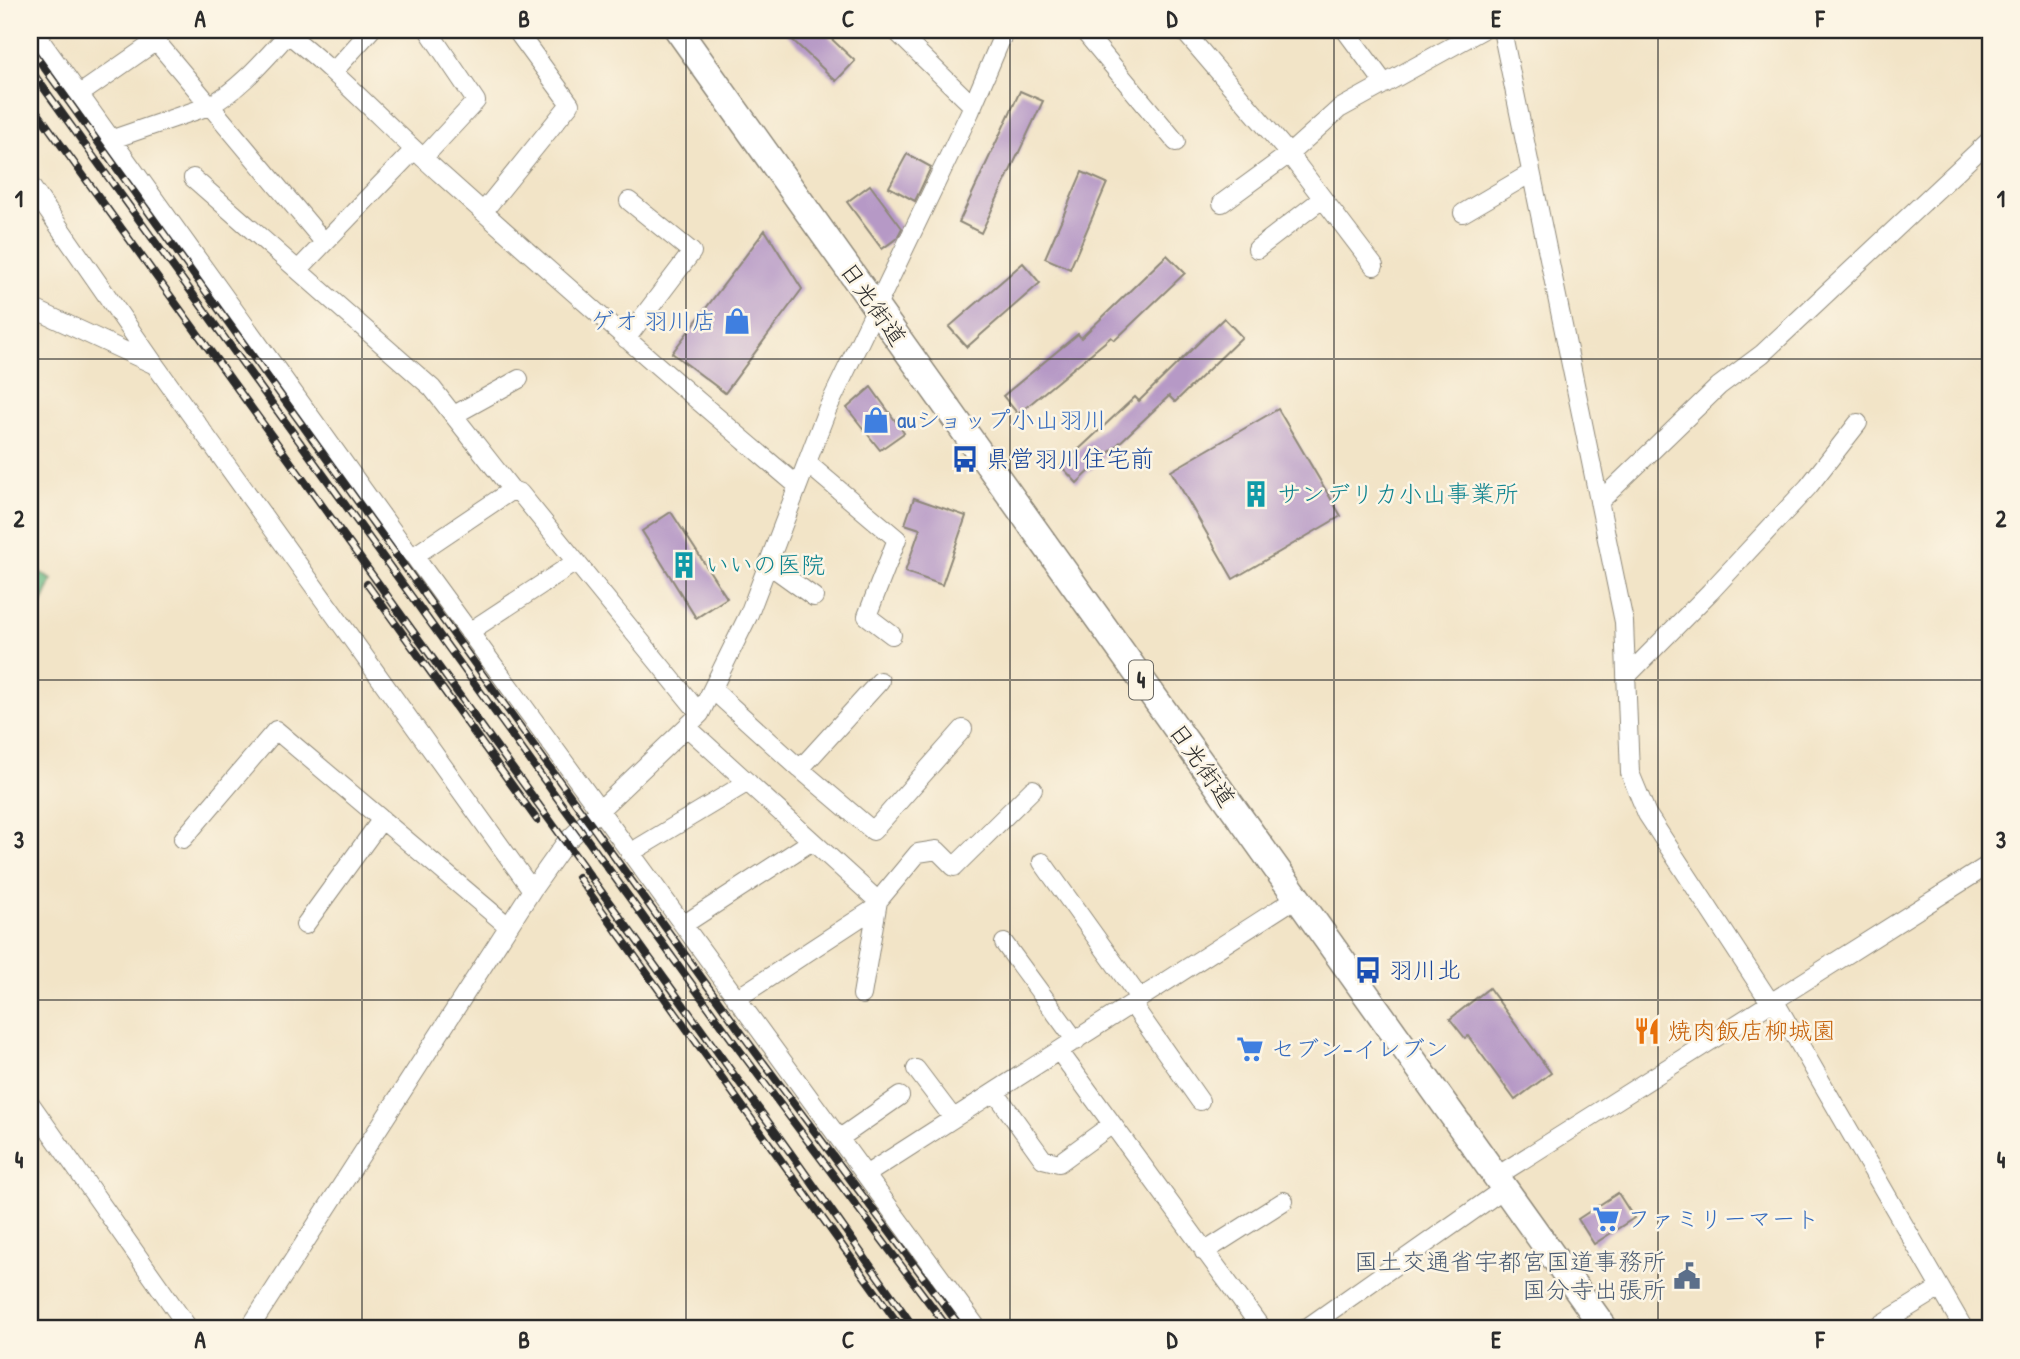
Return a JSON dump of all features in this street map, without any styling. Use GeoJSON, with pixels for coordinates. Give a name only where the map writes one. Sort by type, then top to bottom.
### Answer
{"type":"FeatureCollection","features":[{"type":"Feature","properties":{"kind":"highway","name":"日光街道"},"geometry":{"type":"LineString","coordinates":[[678,30],[1605,1329]]}},
{"type":"Feature","properties":{"kind":"street"},"geometry":{"type":"LineString","coordinates":[[33,30],[400,541],[414,556],[978,1329]]}},
{"type":"Feature","properties":{"kind":"street"},"geometry":{"type":"LineString","coordinates":[[333,72],[371,30]]}},
{"type":"Feature","properties":{"kind":"street"},"geometry":{"type":"LineString","coordinates":[[299,269],[324,242],[476,101],[428,30]]}},
{"type":"Feature","properties":{"kind":"street"},"geometry":{"type":"LineString","coordinates":[[483,212],[570,104],[516,30]]}},
{"type":"Feature","properties":{"kind":"street"},"geometry":{"type":"LineString","coordinates":[[895,30],[973,106]]}},
{"type":"Feature","properties":{"kind":"street"},"geometry":{"type":"LineString","coordinates":[[249,1329],[508,926],[566,842],[694,721],[713,690],[749,614],[827,410],[973,106],[1005,30]]}},
{"type":"Feature","properties":{"kind":"street"},"geometry":{"type":"LineString","coordinates":[[1083,30],[1176,142]]}},
{"type":"Feature","properties":{"kind":"street"},"geometry":{"type":"LineString","coordinates":[[1183,30],[1289,153],[1374,266]]}},
{"type":"Feature","properties":{"kind":"street"},"geometry":{"type":"LineString","coordinates":[[1345,30],[1385,84]]}},
{"type":"Feature","properties":{"kind":"street"},"geometry":{"type":"LineString","coordinates":[[1222,203],[1289,153],[1339,109],[1482,30]]}},
{"type":"Feature","properties":{"kind":"street"},"geometry":{"type":"LineString","coordinates":[[1502,30],[1624,622],[1630,773],[1647,814],[1772,1001],[1964,1329]]}},
{"type":"Feature","properties":{"kind":"street"},"geometry":{"type":"LineString","coordinates":[[113,139],[222,99],[243,82],[286,32],[626,339],[798,486]]}},
{"type":"Feature","properties":{"kind":"street"},"geometry":{"type":"LineString","coordinates":[[80,93],[156,41],[324,242]]}},
{"type":"Feature","properties":{"kind":"street"},"geometry":{"type":"LineString","coordinates":[[1599,502],[1719,386],[1762,354],[1990,140]]}},
{"type":"Feature","properties":{"kind":"street"},"geometry":{"type":"LineString","coordinates":[[1463,213],[1531,173]]}},
{"type":"Feature","properties":{"kind":"street"},"geometry":{"type":"LineString","coordinates":[[193,178],[432,388],[512,490],[520,494],[694,721],[748,782],[877,904]]}},
{"type":"Feature","properties":{"kind":"street"},"geometry":{"type":"LineString","coordinates":[[30,185],[155,365],[532,890]]}},
{"type":"Feature","properties":{"kind":"street"},"geometry":{"type":"LineString","coordinates":[[1257,249],[1322,199]]}},
{"type":"Feature","properties":{"kind":"street"},"geometry":{"type":"LineString","coordinates":[[626,339],[692,252],[629,201]]}},
{"type":"Feature","properties":{"kind":"street"},"geometry":{"type":"LineString","coordinates":[[30,307],[155,365]]}},
{"type":"Feature","properties":{"kind":"street"},"geometry":{"type":"LineString","coordinates":[[454,415],[519,379]]}},
{"type":"Feature","properties":{"kind":"street"},"geometry":{"type":"LineString","coordinates":[[1626,677],[1808,487],[1858,423]]}},
{"type":"Feature","properties":{"kind":"street"},"geometry":{"type":"LineString","coordinates":[[807,463],[897,539],[867,616],[892,635]]}},
{"type":"Feature","properties":{"kind":"street"},"geometry":{"type":"LineString","coordinates":[[414,556],[512,490]]}},
{"type":"Feature","properties":{"kind":"street"},"geometry":{"type":"LineString","coordinates":[[469,632],[574,563]]}},
{"type":"Feature","properties":{"kind":"street"},"geometry":{"type":"LineString","coordinates":[[768,564],[814,597]]}},
{"type":"Feature","properties":{"kind":"street"},"geometry":{"type":"LineString","coordinates":[[800,769],[880,681]]}},
{"type":"Feature","properties":{"kind":"street"},"geometry":{"type":"LineString","coordinates":[[713,690],[873,831],[963,729]]}},
{"type":"Feature","properties":{"kind":"street"},"geometry":{"type":"LineString","coordinates":[[183,839],[276,730],[508,926]]}},
{"type":"Feature","properties":{"kind":"street"},"geometry":{"type":"LineString","coordinates":[[630,853],[748,782]]}},
{"type":"Feature","properties":{"kind":"street"},"geometry":{"type":"LineString","coordinates":[[736,999],[877,904],[918,853],[937,850],[954,867],[1033,789]]}},
{"type":"Feature","properties":{"kind":"street"},"geometry":{"type":"LineString","coordinates":[[304,925],[382,819]]}},
{"type":"Feature","properties":{"kind":"street"},"geometry":{"type":"LineString","coordinates":[[683,925],[813,841]]}},
{"type":"Feature","properties":{"kind":"street"},"geometry":{"type":"LineString","coordinates":[[1042,862],[1200,1101]]}},
{"type":"Feature","properties":{"kind":"street"},"geometry":{"type":"LineString","coordinates":[[1304,1329],[1501,1182],[1772,1001],[1990,864]]}},
{"type":"Feature","properties":{"kind":"street"},"geometry":{"type":"LineString","coordinates":[[867,1174],[1296,898]]}},
{"type":"Feature","properties":{"kind":"street"},"geometry":{"type":"LineString","coordinates":[[862,995],[877,904]]}},
{"type":"Feature","properties":{"kind":"street"},"geometry":{"type":"LineString","coordinates":[[1004,943],[1076,1041]]}},
{"type":"Feature","properties":{"kind":"street"},"geometry":{"type":"LineString","coordinates":[[1059,1051],[1262,1329]]}},
{"type":"Feature","properties":{"kind":"street"},"geometry":{"type":"LineString","coordinates":[[916,1069],[953,1118]]}},
{"type":"Feature","properties":{"kind":"street"},"geometry":{"type":"LineString","coordinates":[[995,1092],[1043,1159],[1059,1163],[1111,1125]]}},
{"type":"Feature","properties":{"kind":"street"},"geometry":{"type":"LineString","coordinates":[[840,1138],[900,1096]]}},
{"type":"Feature","properties":{"kind":"street"},"geometry":{"type":"LineString","coordinates":[[30,1103],[189,1329]]}},
{"type":"Feature","properties":{"kind":"street"},"geometry":{"type":"LineString","coordinates":[[1204,1252],[1284,1201]]}},
{"type":"Feature","properties":{"kind":"street"},"geometry":{"type":"LineString","coordinates":[[1873,1329],[1940,1288]]}},
{"type":"Feature","properties":{"kind":"green space"},"geometry":{"type":"Polygon","coordinates":[[[30,566],[52,580],[30,632],[30,566]]]}},
{"type":"Feature","properties":{"kind":"building"},"geometry":{"type":"Polygon","coordinates":[[[782,30],[822,30],[855,61],[836,81],[782,30]]]}},
{"type":"Feature","properties":{"kind":"building"},"geometry":{"type":"Polygon","coordinates":[[[1020,91],[1043,101],[981,233],[959,222],[1020,91]]]}},
{"type":"Feature","properties":{"kind":"building"},"geometry":{"type":"Polygon","coordinates":[[[907,154],[931,167],[915,201],[889,187],[907,154]]]}},
{"type":"Feature","properties":{"kind":"building"},"geometry":{"type":"Polygon","coordinates":[[[1082,172],[1107,183],[1070,269],[1045,258],[1082,172]]]}},
{"type":"Feature","properties":{"kind":"building"},"geometry":{"type":"Polygon","coordinates":[[[870,185],[902,228],[897,238],[882,249],[847,202],[870,185]]]}},
{"type":"Feature","properties":{"kind":"building","name":"ゲオ 羽川店"},"geometry":{"type":"Polygon","coordinates":[[[765,230],[802,289],[725,393],[672,353],[765,230]]]}},
{"type":"Feature","properties":{"kind":"building"},"geometry":{"type":"Polygon","coordinates":[[[1167,255],[1185,273],[1115,340],[1111,337],[1018,414],[1003,396],[1078,334],[1081,338],[1167,255]]]}},
{"type":"Feature","properties":{"kind":"building"},"geometry":{"type":"Polygon","coordinates":[[[1023,263],[1040,283],[967,347],[949,327],[1023,263]]]}},
{"type":"Feature","properties":{"kind":"building"},"geometry":{"type":"Polygon","coordinates":[[[1224,318],[1242,337],[1175,402],[1169,396],[1077,483],[1061,466],[1135,397],[1139,401],[1224,318]]]}},
{"type":"Feature","properties":{"kind":"building","name":"auショップ小山羽川"},"geometry":{"type":"Polygon","coordinates":[[[871,387],[904,433],[880,450],[847,408],[871,387]]]}},
{"type":"Feature","properties":{"kind":"building","name":"サンデリカ小山事業所"},"geometry":{"type":"Polygon","coordinates":[[[1278,409],[1341,516],[1233,579],[1171,471],[1278,409]]]}},
{"type":"Feature","properties":{"kind":"building"},"geometry":{"type":"Polygon","coordinates":[[[914,498],[966,516],[942,585],[905,572],[920,529],[905,524],[914,498]]]}},
{"type":"Feature","properties":{"kind":"building","name":"いいの医院"},"geometry":{"type":"Polygon","coordinates":[[[671,512],[727,598],[696,618],[642,531],[671,512]]]}},
{"type":"Feature","properties":{"kind":"building"},"geometry":{"type":"Polygon","coordinates":[[[1489,988],[1551,1073],[1515,1100],[1468,1036],[1465,1038],[1450,1019],[1489,988]]]}},
{"type":"Feature","properties":{"kind":"building","name":"ファミリーマート"},"geometry":{"type":"Polygon","coordinates":[[[1618,1193],[1634,1218],[1594,1244],[1578,1219],[1618,1193]]]}},
{"type":"Feature","properties":{"kind":"railway"},"geometry":{"type":"LineString","coordinates":[[30,48],[748,1042],[962,1329]]}},
{"type":"Feature","properties":{"kind":"railway"},"geometry":{"type":"LineString","coordinates":[[30,69],[738,1048],[945,1324]]}},
{"type":"Feature","properties":{"kind":"railway"},"geometry":{"type":"LineString","coordinates":[[30,102],[915,1329]]}},
{"type":"Feature","properties":{"kind":"railway"},"geometry":{"type":"LineString","coordinates":[[367,584],[537,820]]}},
{"type":"Feature","properties":{"kind":"railway"},"geometry":{"type":"LineString","coordinates":[[578,877],[902,1329]]}},
{"type":"Feature","properties":{"kind":"place","name":"ゲオ 羽川店"},"geometry":{"type":"Point","coordinates":[737,321]}},
{"type":"Feature","properties":{"kind":"place","name":"auショップ小山羽川"},"geometry":{"type":"Point","coordinates":[876,420]}},
{"type":"Feature","properties":{"kind":"place","name":"県営羽川住宅前"},"geometry":{"type":"Point","coordinates":[965,459]}},
{"type":"Feature","properties":{"kind":"place","name":"サンデリカ小山事業所"},"geometry":{"type":"Point","coordinates":[1256,494]}},
{"type":"Feature","properties":{"kind":"place","name":"いいの医院"},"geometry":{"type":"Point","coordinates":[684,565]}},
{"type":"Feature","properties":{"kind":"place","name":"羽川北"},"geometry":{"type":"Point","coordinates":[1368,970]}},
{"type":"Feature","properties":{"kind":"place","name":"焼肉飯店柳城園"},"geometry":{"type":"Point","coordinates":[1647,1031]}},
{"type":"Feature","properties":{"kind":"place","name":"セブン-イレブン"},"geometry":{"type":"Point","coordinates":[1250,1049]}},
{"type":"Feature","properties":{"kind":"place","name":"ファミリーマート"},"geometry":{"type":"Point","coordinates":[1606,1219]}},
{"type":"Feature","properties":{"kind":"place","name":"国土交通省宇都宮国道事務所 国分寺出張所"},"geometry":{"type":"Point","coordinates":[1687,1276]}}]}
